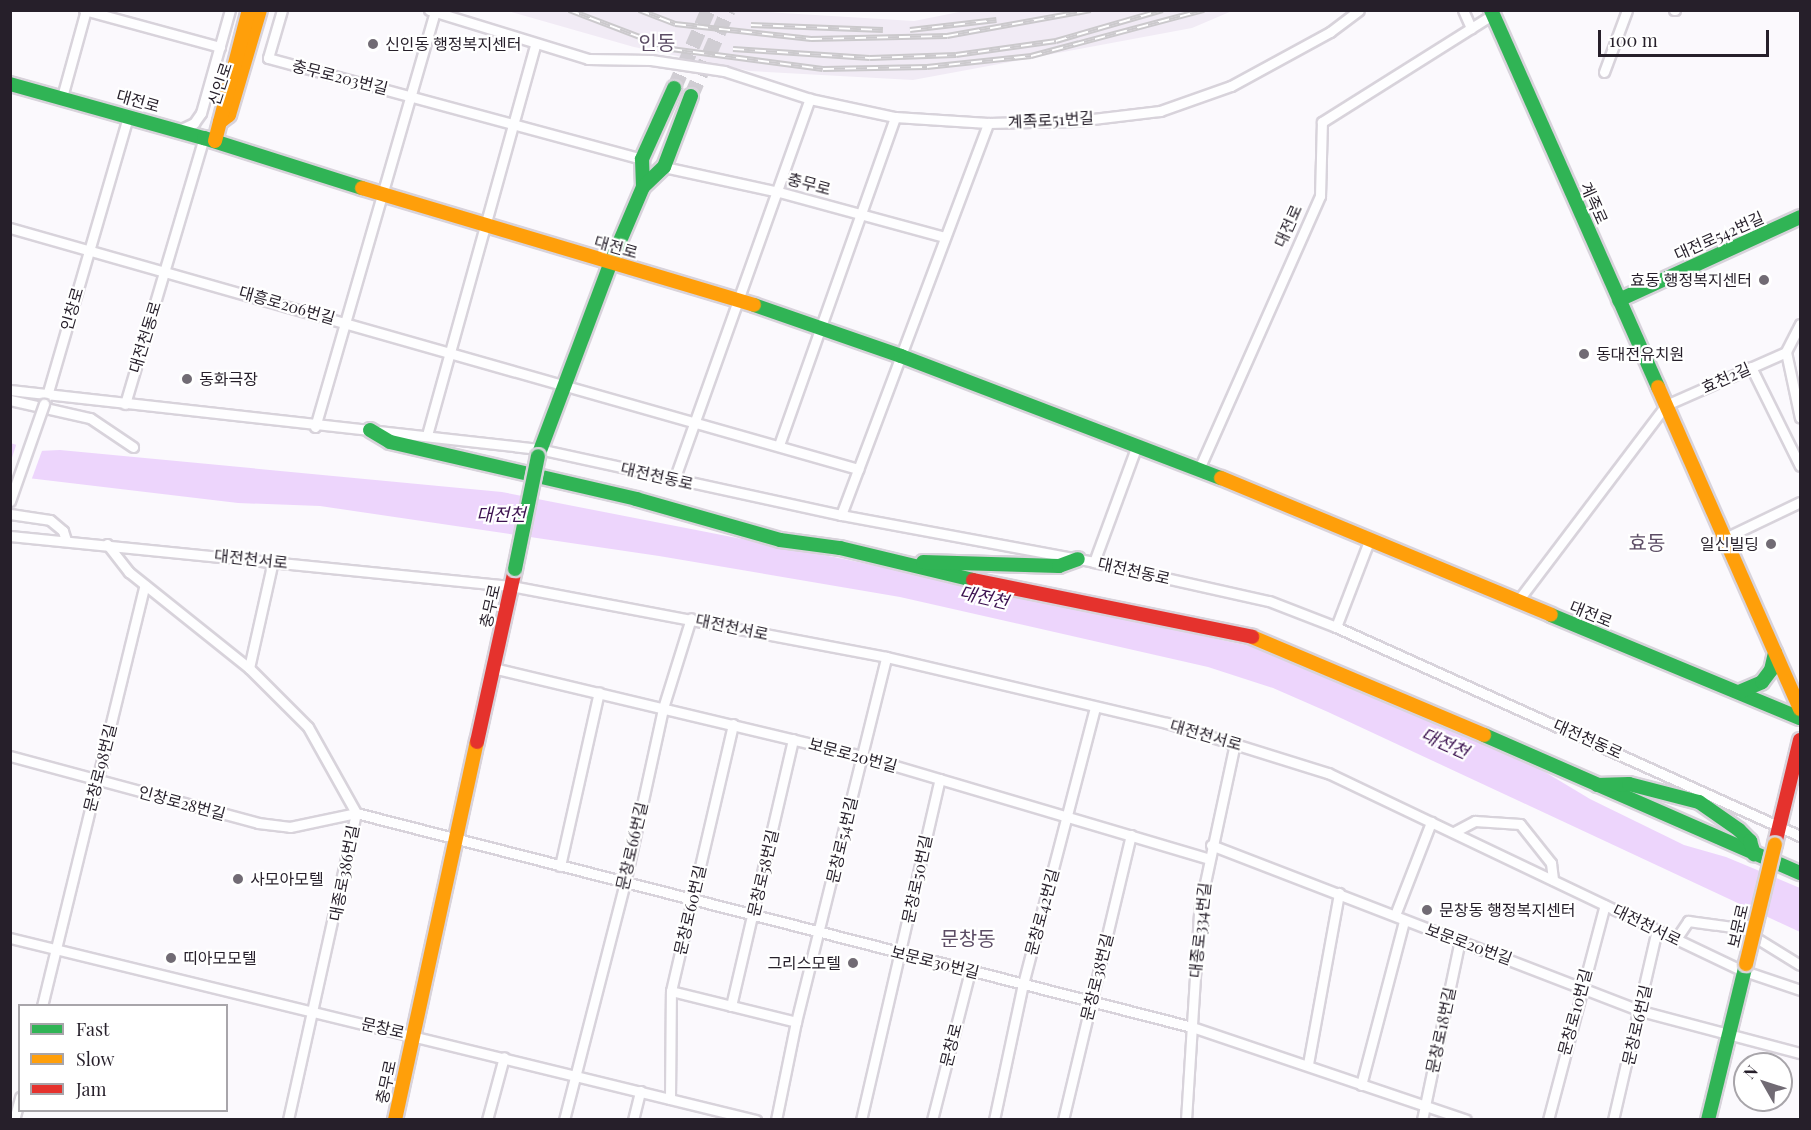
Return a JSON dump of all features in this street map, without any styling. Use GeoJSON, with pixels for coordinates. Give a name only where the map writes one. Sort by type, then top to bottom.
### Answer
{"type":"FeatureCollection","features":[{"type":"Feature","properties":{"kind":"main road","name":"신인로"},"geometry":{"type":"LineString","coordinates":[[220,122],[220,111],[249,10]]}},
{"type":"Feature","properties":{"kind":"main road","name":"신인로"},"geometry":{"type":"LineString","coordinates":[[220,122],[229,115],[260,10]]}},
{"type":"Feature","properties":{"kind":"main road","name":"계족로"},"geometry":{"type":"LineString","coordinates":[[1492,13],[1800,709]]}},
{"type":"Feature","properties":{"kind":"main road","name":"대전로"},"geometry":{"type":"LineString","coordinates":[[10,84],[178,130],[483,226],[739,300],[901,356],[1199,470],[1800,718]]}},
{"type":"Feature","properties":{"kind":"main road","name":"충무로"},"geometry":{"type":"LineString","coordinates":[[643,187],[642,159],[674,88]]}},
{"type":"Feature","properties":{"kind":"main road","name":"충무로"},"geometry":{"type":"LineString","coordinates":[[395,1119],[454,840],[515,569],[538,452],[563,382],[643,187],[664,167],[691,96]]}},
{"type":"Feature","properties":{"kind":"main road"},"geometry":{"type":"LineString","coordinates":[[210,140],[220,122]]}},
{"type":"Feature","properties":{"kind":"main road","name":"대전로542번길"},"geometry":{"type":"LineString","coordinates":[[1619,300],[1800,217]]}},
{"type":"Feature","properties":{"kind":"main road"},"geometry":{"type":"LineString","coordinates":[[370,430],[390,442],[636,499],[780,540],[840,548],[888,561],[1271,641],[1592,785],[1800,873]]}},
{"type":"Feature","properties":{"kind":"main road"},"geometry":{"type":"LineString","coordinates":[[888,561],[995,567],[1059,566],[1078,559]]}},
{"type":"Feature","properties":{"kind":"main road"},"geometry":{"type":"LineString","coordinates":[[1738,692],[1762,682],[1771,670],[1775,652]]}},
{"type":"Feature","properties":{"kind":"main road","name":"보문로"},"geometry":{"type":"LineString","coordinates":[[1708,1119],[1800,740]]}},
{"type":"Feature","properties":{"kind":"main road"},"geometry":{"type":"LineString","coordinates":[[1592,785],[1629,784],[1701,797],[1750,841],[1754,854]]}},
{"type":"Feature","properties":{"kind":"street"},"geometry":{"type":"LineString","coordinates":[[178,130],[194,123],[201,113],[230,10]]}},
{"type":"Feature","properties":{"kind":"street","name":"충무로203번길"},"geometry":{"type":"LineString","coordinates":[[282,10],[268,58],[514,122],[642,159]]}},
{"type":"Feature","properties":{"kind":"street","name":"계족로51번길"},"geometry":{"type":"LineString","coordinates":[[432,11],[535,45],[588,59],[651,60],[724,71],[810,99],[895,117],[988,123],[1076,121],[1160,111],[1231,86],[1330,32],[1359,10]]}},
{"type":"Feature","properties":{"kind":"street"},"geometry":{"type":"LineString","coordinates":[[1463,10],[1471,28]]}},
{"type":"Feature","properties":{"kind":"street"},"geometry":{"type":"LineString","coordinates":[[1604,72],[1627,10]]}},
{"type":"Feature","properties":{"kind":"street"},"geometry":{"type":"LineString","coordinates":[[62,97],[85,11],[220,47]]}},
{"type":"Feature","properties":{"kind":"street","name":"충무로203번길"},"geometry":{"type":"LineString","coordinates":[[411,95],[427,41],[432,11]]}},
{"type":"Feature","properties":{"kind":"street","name":"계족로"},"geometry":{"type":"LineString","coordinates":[[1322,122],[1492,13]]}},
{"type":"Feature","properties":{"kind":"street"},"geometry":{"type":"LineString","coordinates":[[427,435],[483,226],[535,45]]}},
{"type":"Feature","properties":{"kind":"street"},"geometry":{"type":"LineString","coordinates":[[315,427],[346,322],[380,192],[411,95]]}},
{"type":"Feature","properties":{"kind":"street"},"geometry":{"type":"LineString","coordinates":[[674,480],[810,99]]}},
{"type":"Feature","properties":{"kind":"street","name":"인창로"},"geometry":{"type":"LineString","coordinates":[[10,501],[46,399],[129,116]]}},
{"type":"Feature","properties":{"kind":"street"},"geometry":{"type":"LineString","coordinates":[[779,445],[895,117]]}},
{"type":"Feature","properties":{"kind":"street","name":"대전로"},"geometry":{"type":"LineString","coordinates":[[1199,470],[1320,196],[1322,122]]}},
{"type":"Feature","properties":{"kind":"street"},"geometry":{"type":"LineString","coordinates":[[841,515],[988,123]]}},
{"type":"Feature","properties":{"kind":"street"},"geometry":{"type":"LineString","coordinates":[[165,271],[210,140]]}},
{"type":"Feature","properties":{"kind":"street","name":"충무로"},"geometry":{"type":"LineString","coordinates":[[664,167],[778,192],[945,237]]}},
{"type":"Feature","properties":{"kind":"street","name":"대흥로206번길"},"geometry":{"type":"LineString","coordinates":[[10,228],[563,382]]}},
{"type":"Feature","properties":{"kind":"street","name":"대전천동로"},"geometry":{"type":"LineString","coordinates":[[125,404],[165,271]]}},
{"type":"Feature","properties":{"kind":"street"},"geometry":{"type":"LineString","coordinates":[[1800,324],[1786,352],[1800,418]]}},
{"type":"Feature","properties":{"kind":"street","name":"효천2길"},"geometry":{"type":"LineString","coordinates":[[1666,405],[1786,352]]}},
{"type":"Feature","properties":{"kind":"street"},"geometry":{"type":"LineString","coordinates":[[1751,367],[1800,466]]}},
{"type":"Feature","properties":{"kind":"street"},"geometry":{"type":"LineString","coordinates":[[563,382],[858,469]]}},
{"type":"Feature","properties":{"kind":"street","name":"대전천동로"},"geometry":{"type":"LineString","coordinates":[[10,390],[46,399],[125,404],[315,427],[427,435],[538,452],[841,515],[1094,562],[1269,601],[1336,627],[1701,797],[1800,836]]}},
{"type":"Feature","properties":{"kind":"street"},"geometry":{"type":"LineString","coordinates":[[10,400],[90,418],[133,447]]}},
{"type":"Feature","properties":{"kind":"street"},"geometry":{"type":"LineString","coordinates":[[1517,602],[1666,405]]}},
{"type":"Feature","properties":{"kind":"street"},"geometry":{"type":"LineString","coordinates":[[1094,562],[1137,446]]}},
{"type":"Feature","properties":{"kind":"street"},"geometry":{"type":"LineString","coordinates":[[1725,538],[1800,502]]}},
{"type":"Feature","properties":{"kind":"street"},"geometry":{"type":"LineString","coordinates":[[10,514],[50,520],[63,531],[66,540]]}},
{"type":"Feature","properties":{"kind":"street","name":"대전천서로"},"geometry":{"type":"LineString","coordinates":[[10,536],[511,586],[691,618],[886,657],[1095,706],[1235,743],[1328,773],[1676,939],[1800,990]]}},
{"type":"Feature","properties":{"kind":"street"},"geometry":{"type":"LineString","coordinates":[[1336,627],[1369,541]]}},
{"type":"Feature","properties":{"kind":"street","name":"대종로386번길"},"geometry":{"type":"LineString","coordinates":[[107,544],[118,561],[249,668],[308,727],[356,813],[315,1012],[288,1119]]}},
{"type":"Feature","properties":{"kind":"street"},"geometry":{"type":"LineString","coordinates":[[249,668],[273,561]]}},
{"type":"Feature","properties":{"kind":"street","name":"문창로98번길"},"geometry":{"type":"LineString","coordinates":[[42,1004],[145,585]]}},
{"type":"Feature","properties":{"kind":"street","name":"문창로66번길"},"geometry":{"type":"LineString","coordinates":[[564,1119],[625,883],[663,708],[691,618]]}},
{"type":"Feature","properties":{"kind":"street","name":"문창로54번길"},"geometry":{"type":"LineString","coordinates":[[776,1119],[796,1022],[820,934],[886,657]]}},
{"type":"Feature","properties":{"kind":"street","name":"보문로20번길"},"geometry":{"type":"LineString","coordinates":[[493,668],[862,756],[1068,814],[1209,859]]}},
{"type":"Feature","properties":{"kind":"street"},"geometry":{"type":"LineString","coordinates":[[560,866],[599,692]]}},
{"type":"Feature","properties":{"kind":"street","name":"문창로42번길"},"geometry":{"type":"LineString","coordinates":[[994,1119],[1023,984],[1095,706]]}},
{"type":"Feature","properties":{"kind":"street","name":"문창로60번길"},"geometry":{"type":"LineString","coordinates":[[670,1099],[671,991],[733,724]]}},
{"type":"Feature","properties":{"kind":"street","name":"문창로58번길"},"geometry":{"type":"LineString","coordinates":[[731,1006],[793,739]]}},
{"type":"Feature","properties":{"kind":"street","name":"대종로334번길"},"geometry":{"type":"LineString","coordinates":[[1186,1119],[1199,911],[1211,845],[1235,743]]}},
{"type":"Feature","properties":{"kind":"street","name":"인창로28번길"},"geometry":{"type":"LineString","coordinates":[[10,756],[258,823],[291,827],[356,813]]}},
{"type":"Feature","properties":{"kind":"street","name":"문창로50번길"},"geometry":{"type":"LineString","coordinates":[[861,1119],[901,953],[939,779]]}},
{"type":"Feature","properties":{"kind":"street"},"geometry":{"type":"LineString","coordinates":[[356,813],[454,840]]}},
{"type":"Feature","properties":{"kind":"street"},"geometry":{"type":"LineString","coordinates":[[1520,824],[1525,814]]}},
{"type":"Feature","properties":{"kind":"street"},"geometry":{"type":"LineString","coordinates":[[1454,832],[1475,821],[1520,824],[1551,863],[1553,880]]}},
{"type":"Feature","properties":{"kind":"street"},"geometry":{"type":"LineString","coordinates":[[1395,915],[1431,822]]}},
{"type":"Feature","properties":{"kind":"street","name":"문창로38번길"},"geometry":{"type":"LineString","coordinates":[[1063,1119],[1131,835]]}},
{"type":"Feature","properties":{"kind":"street","name":"보문로30번길"},"geometry":{"type":"LineString","coordinates":[[454,840],[1192,1028],[1308,1064],[1466,1119]]}},
{"type":"Feature","properties":{"kind":"street","name":"보문로20번길"},"geometry":{"type":"LineString","coordinates":[[1211,845],[1641,1011],[1800,1053]]}},
{"type":"Feature","properties":{"kind":"street"},"geometry":{"type":"LineString","coordinates":[[1777,863],[1800,864]]}},
{"type":"Feature","properties":{"kind":"street"},"geometry":{"type":"LineString","coordinates":[[1308,1064],[1339,894]]}},
{"type":"Feature","properties":{"kind":"street","name":"문창로10번길"},"geometry":{"type":"LineString","coordinates":[[1548,1119],[1581,986],[1605,905]]}},
{"type":"Feature","properties":{"kind":"street"},"geometry":{"type":"LineString","coordinates":[[1361,1084],[1404,921]]}},
{"type":"Feature","properties":{"kind":"street"},"geometry":{"type":"LineString","coordinates":[[1676,939],[1688,921],[1740,928],[1800,966]]}},
{"type":"Feature","properties":{"kind":"street","name":"문창로6번길"},"geometry":{"type":"LineString","coordinates":[[1613,1119],[1641,1011],[1657,930]]}},
{"type":"Feature","properties":{"kind":"street","name":"문창로"},"geometry":{"type":"LineString","coordinates":[[10,938],[55,951],[413,1034],[756,1119]]}},
{"type":"Feature","properties":{"kind":"street","name":"문창로18번길"},"geometry":{"type":"LineString","coordinates":[[1422,1119],[1460,940]]}},
{"type":"Feature","properties":{"kind":"street","name":"문창로"},"geometry":{"type":"LineString","coordinates":[[932,1119],[970,970]]}},
{"type":"Feature","properties":{"kind":"street"},"geometry":{"type":"LineString","coordinates":[[671,991],[796,1022]]}},
{"type":"Feature","properties":{"kind":"street"},"geometry":{"type":"LineString","coordinates":[[487,1119],[504,1057]]}},
{"type":"Feature","properties":{"kind":"street"},"geometry":{"type":"LineString","coordinates":[[633,1119],[640,1091]]}},
{"type":"Feature","properties":{"kind":"street"},"geometry":{"type":"LineString","coordinates":[[14,1119],[18,1104]]}},
{"type":"Feature","properties":{"kind":"shaded area"},"geometry":{"type":"Polygon","coordinates":[[[735,10],[914,21],[969,10],[1232,11],[1192,28],[913,80],[750,71],[634,47],[508,11],[735,10]]]}},
{"type":"Feature","properties":{"kind":"water","name":"대전천"},"geometry":{"type":"Polygon","coordinates":[[[10,443],[38,451],[60,450],[502,492],[844,559],[1273,651],[1388,698],[1540,769],[1590,799],[1684,845],[1726,857],[1800,888],[1800,932],[1328,712],[1273,688],[1208,667],[900,597],[659,556],[320,506],[238,503],[11,476],[10,443]]]}},
{"type":"Feature","properties":{"kind":"pier"},"geometry":{"type":"Polygon","coordinates":[[[17,442],[43,448],[31,481],[10,479],[11,461],[17,442]]]}},
{"type":"Feature","properties":{"kind":"tunnel"},"geometry":{"type":"LineString","coordinates":[[674,88],[708,10]]}},
{"type":"Feature","properties":{"kind":"tunnel"},"geometry":{"type":"LineString","coordinates":[[691,96],[728,10]]}},
{"type":"Feature","properties":{"kind":"railway"},"geometry":{"type":"LineString","coordinates":[[569,10],[671,49],[823,69],[927,67],[1031,56],[1204,10]]}},
{"type":"Feature","properties":{"kind":"railway"},"geometry":{"type":"LineString","coordinates":[[639,10],[675,24],[811,39],[947,36],[1091,10]]}},
{"type":"Feature","properties":{"kind":"railway"},"geometry":{"type":"LineString","coordinates":[[733,49],[870,58],[956,55],[1056,41],[1163,10]]}},
{"type":"Feature","properties":{"kind":"railway"},"geometry":{"type":"LineString","coordinates":[[910,30],[996,20]]}},
{"type":"Feature","properties":{"kind":"railway"},"geometry":{"type":"LineString","coordinates":[[751,25],[883,30]]}},
{"type":"Feature","properties":{"kind":"traffic: fast"},"geometry":{"type":"LineString","coordinates":[[1491,10],[1658,387]]}},
{"type":"Feature","properties":{"kind":"traffic: fast"},"geometry":{"type":"LineString","coordinates":[[10,84],[204,138],[362,188]]}},
{"type":"Feature","properties":{"kind":"traffic: fast"},"geometry":{"type":"LineString","coordinates":[[643,187],[642,159],[674,88]]}},
{"type":"Feature","properties":{"kind":"traffic: fast"},"geometry":{"type":"LineString","coordinates":[[538,456],[611,262],[643,187],[664,167],[691,96]]}},
{"type":"Feature","properties":{"kind":"traffic: fast"},"geometry":{"type":"LineString","coordinates":[[1619,300],[1800,217]]}},
{"type":"Feature","properties":{"kind":"traffic: fast"},"geometry":{"type":"LineString","coordinates":[[754,305],[901,356],[1221,478]]}},
{"type":"Feature","properties":{"kind":"traffic: fast"},"geometry":{"type":"LineString","coordinates":[[370,430],[390,442],[636,499],[780,540],[840,548],[973,580]]}},
{"type":"Feature","properties":{"kind":"traffic: fast"},"geometry":{"type":"LineString","coordinates":[[515,569],[538,456]]}},
{"type":"Feature","properties":{"kind":"traffic: fast"},"geometry":{"type":"LineString","coordinates":[[923,562],[1059,566],[1078,559]]}},
{"type":"Feature","properties":{"kind":"traffic: fast"},"geometry":{"type":"LineString","coordinates":[[1551,615],[1800,718]]}},
{"type":"Feature","properties":{"kind":"traffic: fast"},"geometry":{"type":"LineString","coordinates":[[1739,692],[1762,682],[1771,670],[1775,652]]}},
{"type":"Feature","properties":{"kind":"traffic: fast"},"geometry":{"type":"LineString","coordinates":[[1484,735],[1800,873]]}},
{"type":"Feature","properties":{"kind":"traffic: fast"},"geometry":{"type":"LineString","coordinates":[[1597,785],[1629,784],[1699,802],[1739,830],[1750,841],[1754,854]]}},
{"type":"Feature","properties":{"kind":"traffic: fast"},"geometry":{"type":"LineString","coordinates":[[1708,1120],[1746,964]]}},
{"type":"Feature","properties":{"kind":"traffic: slow"},"geometry":{"type":"LineString","coordinates":[[215,141],[249,10]]}},
{"type":"Feature","properties":{"kind":"traffic: slow"},"geometry":{"type":"LineString","coordinates":[[220,122],[229,115],[260,10]]}},
{"type":"Feature","properties":{"kind":"traffic: slow"},"geometry":{"type":"LineString","coordinates":[[362,188],[754,305]]}},
{"type":"Feature","properties":{"kind":"traffic: slow"},"geometry":{"type":"LineString","coordinates":[[1658,387],[1800,709]]}},
{"type":"Feature","properties":{"kind":"traffic: slow"},"geometry":{"type":"LineString","coordinates":[[1221,478],[1551,615]]}},
{"type":"Feature","properties":{"kind":"traffic: slow"},"geometry":{"type":"LineString","coordinates":[[1252,637],[1484,735]]}},
{"type":"Feature","properties":{"kind":"traffic: slow"},"geometry":{"type":"LineString","coordinates":[[395,1120],[477,742]]}},
{"type":"Feature","properties":{"kind":"traffic: slow"},"geometry":{"type":"LineString","coordinates":[[1746,964],[1775,844]]}},
{"type":"Feature","properties":{"kind":"traffic: jam"},"geometry":{"type":"LineString","coordinates":[[477,742],[515,569]]}},
{"type":"Feature","properties":{"kind":"traffic: jam"},"geometry":{"type":"LineString","coordinates":[[973,580],[1252,637]]}},
{"type":"Feature","properties":{"kind":"traffic: jam"},"geometry":{"type":"LineString","coordinates":[[1775,844],[1800,740]]}},
{"type":"Feature","properties":{"kind":"place","name":"신인동 행정복지센터"},"geometry":{"type":"Point","coordinates":[373,44]}},
{"type":"Feature","properties":{"kind":"place","name":"효동 행정복지센터"},"geometry":{"type":"Point","coordinates":[1764,280]}},
{"type":"Feature","properties":{"kind":"place","name":"동대전유치원"},"geometry":{"type":"Point","coordinates":[1584,354]}},
{"type":"Feature","properties":{"kind":"place","name":"동화극장"},"geometry":{"type":"Point","coordinates":[187,379]}},
{"type":"Feature","properties":{"kind":"place","name":"일신빌딩"},"geometry":{"type":"Point","coordinates":[1771,544]}},
{"type":"Feature","properties":{"kind":"place","name":"사모아모텔"},"geometry":{"type":"Point","coordinates":[238,879]}},
{"type":"Feature","properties":{"kind":"place","name":"문창동 행정복지센터"},"geometry":{"type":"Point","coordinates":[1427,910]}},
{"type":"Feature","properties":{"kind":"place","name":"띠아모모텔"},"geometry":{"type":"Point","coordinates":[171,958]}},
{"type":"Feature","properties":{"kind":"place","name":"그리스모텔"},"geometry":{"type":"Point","coordinates":[853,963]}},
{"type":"Feature","properties":{"kind":"district","name":"인동"},"geometry":{"type":"Point","coordinates":[657,41]}},
{"type":"Feature","properties":{"kind":"district","name":"효동"},"geometry":{"type":"Point","coordinates":[1647,541]}},
{"type":"Feature","properties":{"kind":"district","name":"문창동"},"geometry":{"type":"Point","coordinates":[968,937]}}]}
